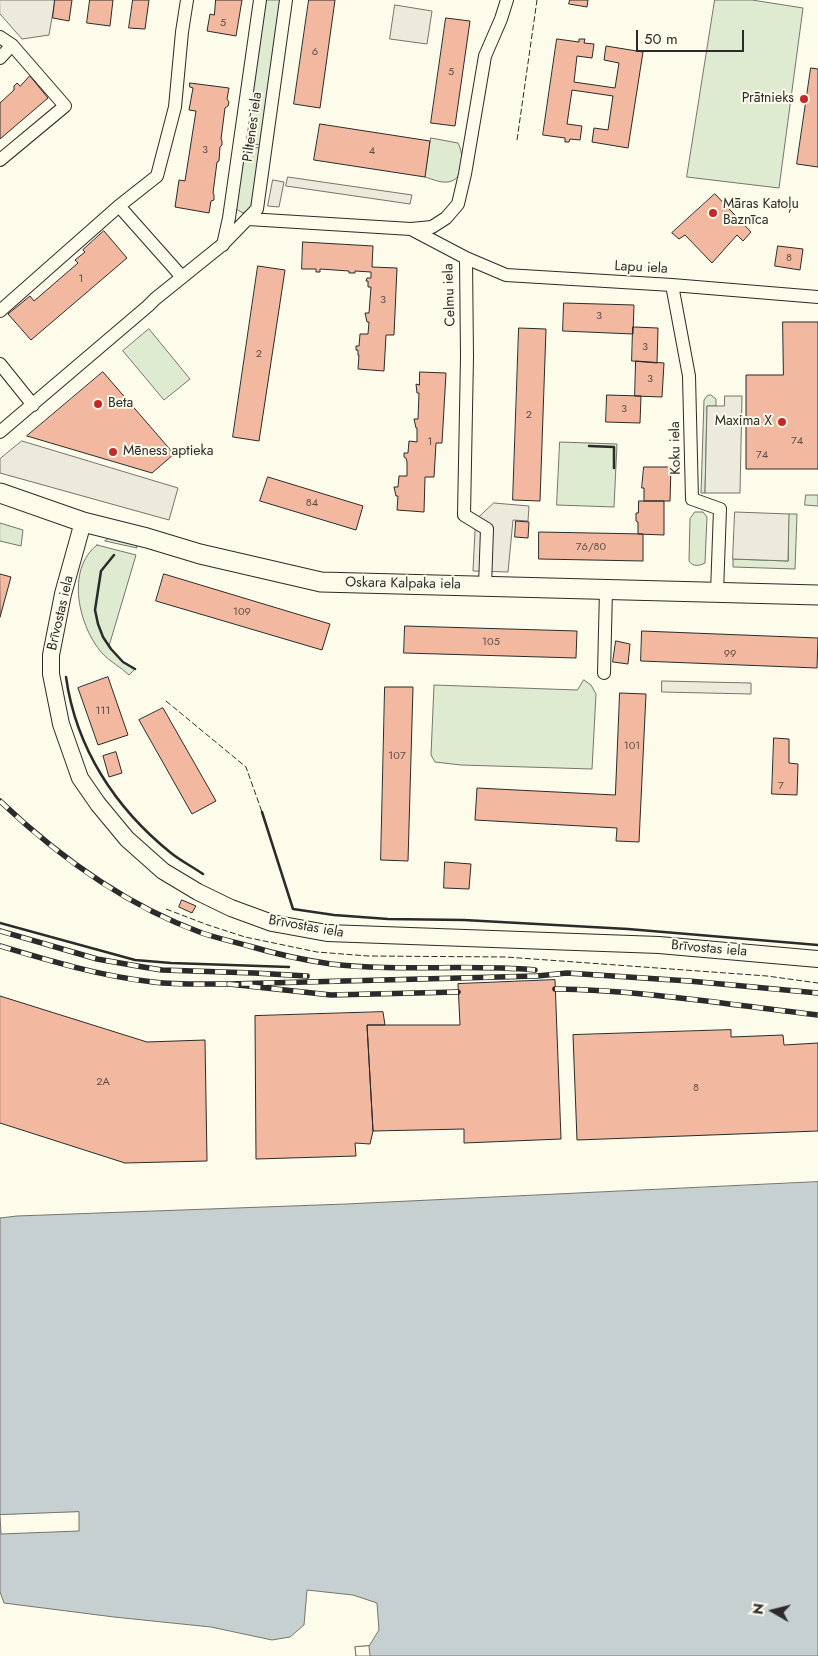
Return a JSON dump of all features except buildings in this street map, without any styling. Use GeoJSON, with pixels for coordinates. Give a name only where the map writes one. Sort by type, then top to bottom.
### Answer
{"type":"FeatureCollection","features":[{"type":"Feature","properties":{"kind":"main road","name":"Oskara Kalpaka iela"},"geometry":{"type":"LineString","coordinates":[[0,493],[83,522],[200,554],[321,582],[818,595]]}},
{"type":"Feature","properties":{"kind":"street"},"geometry":{"type":"LineString","coordinates":[[0,311],[119,206],[157,176],[175,107],[187,0]]}},
{"type":"Feature","properties":{"kind":"street","name":"Piltenes iela"},"geometry":{"type":"LineString","coordinates":[[222,246],[229,218],[260,0]]}},
{"type":"Feature","properties":{"kind":"street","name":"Piltenes iela"},"geometry":{"type":"LineString","coordinates":[[0,432],[182,276],[222,246],[257,209],[286,0]]}},
{"type":"Feature","properties":{"kind":"street"},"geometry":{"type":"LineString","coordinates":[[248,219],[411,229],[432,227],[446,218],[458,204],[465,174],[485,56],[507,0]]}},
{"type":"Feature","properties":{"kind":"street"},"geometry":{"type":"LineString","coordinates":[[0,37],[12,45],[65,106],[0,160]]}},
{"type":"Feature","properties":{"kind":"street"},"geometry":{"type":"LineString","coordinates":[[0,58],[12,45]]}},
{"type":"Feature","properties":{"kind":"street"},"geometry":{"type":"LineString","coordinates":[[119,206],[182,276]]}},
{"type":"Feature","properties":{"kind":"street","name":"Celmu iela"},"geometry":{"type":"LineString","coordinates":[[411,229],[466,258],[467,357],[464,515],[487,529],[486,586]]}},
{"type":"Feature","properties":{"kind":"street","name":"Lapu iela"},"geometry":{"type":"LineString","coordinates":[[466,258],[506,275],[672,285],[818,297]]}},
{"type":"Feature","properties":{"kind":"street","name":"Koku iela"},"geometry":{"type":"LineString","coordinates":[[672,285],[689,376],[692,499],[720,509],[717,592]]}},
{"type":"Feature","properties":{"kind":"street"},"geometry":{"type":"LineString","coordinates":[[0,364],[33,405]]}},
{"type":"Feature","properties":{"kind":"street","name":"Brīvostas iela"},"geometry":{"type":"LineString","coordinates":[[83,522],[63,594],[51,655],[54,691],[61,724],[80,778],[98,804],[127,839],[163,871],[198,892],[231,908],[272,923],[327,933],[659,945],[818,959]]}},
{"type":"Feature","properties":{"kind":"street"},"geometry":{"type":"LineString","coordinates":[[604,673],[606,589]]}},
{"type":"Feature","properties":{"kind":"green space"},"geometry":{"type":"Polygon","coordinates":[[[266,0],[282,0],[261,145],[244,143],[266,0]]]}},
{"type":"Feature","properties":{"kind":"green space"},"geometry":{"type":"Polygon","coordinates":[[[715,0],[752,0],[803,8],[779,188],[687,177],[715,0]]]}},
{"type":"Feature","properties":{"kind":"green space"},"geometry":{"type":"Polygon","coordinates":[[[431,138],[458,143],[462,154],[462,166],[461,172],[454,180],[442,182],[425,177],[431,138]]]}},
{"type":"Feature","properties":{"kind":"green space"},"geometry":{"type":"Polygon","coordinates":[[[244,146],[260,148],[251,209],[243,213],[236,209],[244,146]]]}},
{"type":"Feature","properties":{"kind":"green space"},"geometry":{"type":"Polygon","coordinates":[[[149,329],[190,379],[164,400],[123,351],[149,329]]]}},
{"type":"Feature","properties":{"kind":"green space"},"geometry":{"type":"Polygon","coordinates":[[[711,395],[716,399],[716,406],[707,406],[705,493],[701,493],[704,400],[707,396],[711,395]]]}},
{"type":"Feature","properties":{"kind":"green space"},"geometry":{"type":"Polygon","coordinates":[[[560,442],[617,444],[614,507],[557,505],[560,442]]]}},
{"type":"Feature","properties":{"kind":"green space"},"geometry":{"type":"Polygon","coordinates":[[[806,495],[818,495],[818,506],[805,505],[806,495]]]}},
{"type":"Feature","properties":{"kind":"green space"},"geometry":{"type":"Polygon","coordinates":[[[695,512],[703,512],[707,517],[705,563],[701,565],[692,564],[689,561],[690,519],[695,512]]]}},
{"type":"Feature","properties":{"kind":"green space"},"geometry":{"type":"Polygon","coordinates":[[[789,514],[797,514],[795,569],[733,567],[733,559],[788,561],[789,514]]]}},
{"type":"Feature","properties":{"kind":"green space"},"geometry":{"type":"Polygon","coordinates":[[[0,523],[23,530],[21,546],[0,541],[0,523]]]}},
{"type":"Feature","properties":{"kind":"green space"},"geometry":{"type":"Polygon","coordinates":[[[111,537],[136,542],[137,548],[105,541],[111,537]]]}},
{"type":"Feature","properties":{"kind":"green space"},"geometry":{"type":"Polygon","coordinates":[[[97,545],[136,555],[109,646],[123,662],[135,669],[129,675],[102,653],[87,629],[82,614],[78,583],[81,569],[87,556],[97,545]]]}},
{"type":"Feature","properties":{"kind":"green space"},"geometry":{"type":"Polygon","coordinates":[[[584,680],[591,685],[596,694],[592,769],[461,765],[435,762],[431,755],[434,685],[577,690],[584,680]]]}},
{"type":"Feature","properties":{"kind":"shaded area"},"geometry":{"type":"Polygon","coordinates":[[[0,0],[55,0],[49,35],[22,39],[0,14],[0,0]]]}},
{"type":"Feature","properties":{"kind":"shaded area"},"geometry":{"type":"Polygon","coordinates":[[[395,5],[432,11],[427,44],[390,39],[395,5]]]}},
{"type":"Feature","properties":{"kind":"shaded area"},"geometry":{"type":"Polygon","coordinates":[[[288,177],[412,195],[410,204],[286,186],[288,177]]]}},
{"type":"Feature","properties":{"kind":"shaded area"},"geometry":{"type":"Polygon","coordinates":[[[273,180],[284,182],[279,207],[268,206],[273,180]]]}},
{"type":"Feature","properties":{"kind":"shaded area"},"geometry":{"type":"Polygon","coordinates":[[[725,396],[742,396],[740,493],[705,493],[707,406],[724,406],[725,396]]]}},
{"type":"Feature","properties":{"kind":"shaded area"},"geometry":{"type":"Polygon","coordinates":[[[22,441],[178,488],[169,520],[0,473],[0,459],[22,441]]]}},
{"type":"Feature","properties":{"kind":"shaded area"},"geometry":{"type":"Polygon","coordinates":[[[494,503],[529,506],[528,521],[513,520],[508,572],[473,571],[475,531],[479,517],[494,503]]]}},
{"type":"Feature","properties":{"kind":"shaded area"},"geometry":{"type":"Polygon","coordinates":[[[735,512],[789,514],[788,561],[733,559],[735,512]]]}},
{"type":"Feature","properties":{"kind":"shaded area"},"geometry":{"type":"Polygon","coordinates":[[[662,681],[751,683],[751,694],[662,692],[662,681]]]}},
{"type":"Feature","properties":{"kind":"shaded area"},"geometry":{"type":"Polygon","coordinates":[[[818,1182],[818,1656],[356,1656],[355,1647],[369,1646],[379,1630],[377,1603],[353,1595],[307,1590],[304,1625],[290,1637],[272,1640],[211,1627],[4,1603],[0,1592],[0,1218],[818,1182]]]}},
{"type":"Feature","properties":{"kind":"pier"},"geometry":{"type":"Polygon","coordinates":[[[79,1512],[79,1531],[1,1534],[0,1515],[79,1512]]]}},
{"type":"Feature","properties":{"kind":"pier"},"geometry":{"type":"Polygon","coordinates":[[[369,1646],[370,1656],[356,1656],[355,1647],[369,1646]]]}},
{"type":"Feature","properties":{"kind":"railway"},"geometry":{"type":"LineString","coordinates":[[0,801],[22,822],[94,878],[146,908],[174,922],[208,935],[279,954],[331,964],[535,970]]}},
{"type":"Feature","properties":{"kind":"railway"},"geometry":{"type":"LineString","coordinates":[[0,931],[97,959],[162,970],[307,976]]}},
{"type":"Feature","properties":{"kind":"railway"},"geometry":{"type":"LineString","coordinates":[[0,946],[114,976],[172,984],[229,984]]}},
{"type":"Feature","properties":{"kind":"railway"},"geometry":{"type":"LineString","coordinates":[[458,992],[331,995],[229,984],[537,976],[567,973],[689,981],[818,993]]}},
{"type":"Feature","properties":{"kind":"railway"},"geometry":{"type":"LineString","coordinates":[[555,989],[654,995],[818,1015]]}},
{"type":"Feature","properties":{"kind":"fence"},"geometry":{"type":"LineString","coordinates":[[517,140],[537,0]]}},
{"type":"Feature","properties":{"kind":"fence"},"geometry":{"type":"LineString","coordinates":[[166,701],[246,767],[262,812]]}},
{"type":"Feature","properties":{"kind":"fence"},"geometry":{"type":"LineString","coordinates":[[166,909],[245,937],[317,952],[368,956],[506,957],[767,976],[818,983]]}},
{"type":"Feature","properties":{"kind":"wall"},"geometry":{"type":"LineString","coordinates":[[589,446],[614,447],[614,468]]}},
{"type":"Feature","properties":{"kind":"wall"},"geometry":{"type":"LineString","coordinates":[[114,555],[101,571],[95,610],[103,637],[111,649],[123,662],[135,669]]}},
{"type":"Feature","properties":{"kind":"wall"},"geometry":{"type":"LineString","coordinates":[[66,677],[71,703],[79,728],[101,775],[132,816],[151,835],[175,856],[203,874]]}},
{"type":"Feature","properties":{"kind":"wall"},"geometry":{"type":"LineString","coordinates":[[262,812],[293,909],[334,915],[388,919],[464,920],[628,929],[818,945]]}},
{"type":"Feature","properties":{"kind":"wall"},"geometry":{"type":"LineString","coordinates":[[0,923],[135,960],[289,967]]}},
{"type":"Feature","properties":{"kind":"place","name":"Prātnieks"},"geometry":{"type":"Point","coordinates":[804,99]}},
{"type":"Feature","properties":{"kind":"place","name":"Māras Katoļu Baznīca"},"geometry":{"type":"Point","coordinates":[713,213]}},
{"type":"Feature","properties":{"kind":"place","name":"Beta"},"geometry":{"type":"Point","coordinates":[98,404]}},
{"type":"Feature","properties":{"kind":"place","name":"Maxima X"},"geometry":{"type":"Point","coordinates":[782,422]}},
{"type":"Feature","properties":{"kind":"place","name":"Mēness aptieka"},"geometry":{"type":"Point","coordinates":[113,452]}}]}
